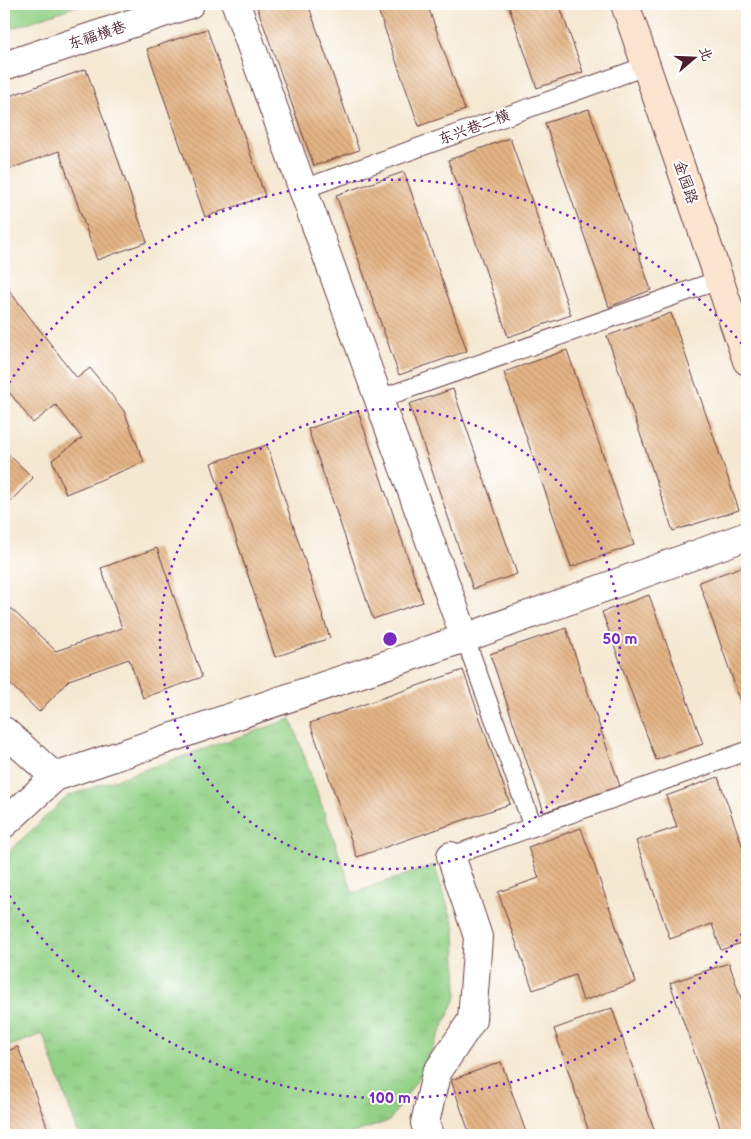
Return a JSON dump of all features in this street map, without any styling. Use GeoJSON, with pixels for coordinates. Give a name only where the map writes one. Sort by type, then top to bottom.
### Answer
{"type":"FeatureCollection","features":[{"type":"Feature","properties":{"kind":"street","name":"东福横巷"},"geometry":{"type":"LineString","coordinates":[[4,66],[190,4]]}},
{"type":"Feature","properties":{"kind":"street"},"geometry":{"type":"LineString","coordinates":[[236,4],[465,638]]}},
{"type":"Feature","properties":{"kind":"street","name":"金园路"},"geometry":{"type":"LineString","coordinates":[[625,4],[747,361]]}},
{"type":"Feature","properties":{"kind":"street"},"geometry":{"type":"LineString","coordinates":[[4,824],[55,777],[465,638],[747,536]]}},
{"type":"Feature","properties":{"kind":"street"},"geometry":{"type":"LineString","coordinates":[[4,731],[55,777]]}},
{"type":"Feature","properties":{"kind":"street"},"geometry":{"type":"LineString","coordinates":[[429,1135],[425,1123],[436,1074],[472,1020],[478,937],[451,856]]}},
{"type":"Feature","properties":{"kind":"lane","name":"东兴巷二横"},"geometry":{"type":"LineString","coordinates":[[303,188],[646,66]]}},
{"type":"Feature","properties":{"kind":"lane"},"geometry":{"type":"LineString","coordinates":[[379,399],[719,280]]}},
{"type":"Feature","properties":{"kind":"lane"},"geometry":{"type":"LineString","coordinates":[[465,638],[532,827]]}},
{"type":"Feature","properties":{"kind":"lane"},"geometry":{"type":"LineString","coordinates":[[451,856],[747,751]]}},
{"type":"Feature","properties":{"kind":"green space"},"geometry":{"type":"Polygon","coordinates":[[[4,4],[82,4],[4,31],[4,4]]]}},
{"type":"Feature","properties":{"kind":"green space"},"geometry":{"type":"Polygon","coordinates":[[[291,719],[353,893],[434,865],[455,928],[457,996],[421,1074],[389,1121],[347,1135],[79,1135],[43,1034],[4,1048],[4,856],[68,796],[291,719]]]}},
{"type":"Feature","properties":{"kind":"building"},"geometry":{"type":"Polygon","coordinates":[[[256,4],[308,4],[359,150],[314,166],[256,4]]]}},
{"type":"Feature","properties":{"kind":"building"},"geometry":{"type":"Polygon","coordinates":[[[376,4],[427,4],[465,110],[419,126],[376,4]]]}},
{"type":"Feature","properties":{"kind":"building"},"geometry":{"type":"Polygon","coordinates":[[[508,4],[559,4],[583,72],[537,88],[508,4]]]}},
{"type":"Feature","properties":{"kind":"building"},"geometry":{"type":"Polygon","coordinates":[[[207,29],[265,196],[205,217],[147,49],[207,29]]]}},
{"type":"Feature","properties":{"kind":"building"},"geometry":{"type":"Polygon","coordinates":[[[86,69],[147,242],[97,260],[59,151],[4,171],[4,98],[86,69]]]}},
{"type":"Feature","properties":{"kind":"building"},"geometry":{"type":"Polygon","coordinates":[[[589,109],[651,290],[609,307],[545,123],[589,109]]]}},
{"type":"Feature","properties":{"kind":"building"},"geometry":{"type":"Polygon","coordinates":[[[510,138],[571,315],[508,337],[448,160],[510,138]]]}},
{"type":"Feature","properties":{"kind":"building"},"geometry":{"type":"Polygon","coordinates":[[[404,172],[467,351],[399,375],[336,195],[404,172]]]}},
{"type":"Feature","properties":{"kind":"building"},"geometry":{"type":"Polygon","coordinates":[[[4,284],[77,378],[90,368],[124,411],[144,462],[66,494],[52,460],[82,438],[56,405],[33,423],[4,385],[4,284]]]}},
{"type":"Feature","properties":{"kind":"building"},"geometry":{"type":"Polygon","coordinates":[[[671,313],[739,510],[673,531],[607,336],[671,313]]]}},
{"type":"Feature","properties":{"kind":"building"},"geometry":{"type":"Polygon","coordinates":[[[567,350],[634,545],[571,567],[504,372],[567,350]]]}},
{"type":"Feature","properties":{"kind":"building"},"geometry":{"type":"Polygon","coordinates":[[[453,389],[517,574],[473,589],[409,404],[453,389]]]}},
{"type":"Feature","properties":{"kind":"building"},"geometry":{"type":"Polygon","coordinates":[[[358,411],[423,602],[373,619],[308,429],[358,411]]]}},
{"type":"Feature","properties":{"kind":"building"},"geometry":{"type":"Polygon","coordinates":[[[267,445],[330,638],[275,657],[211,463],[267,445]]]}},
{"type":"Feature","properties":{"kind":"building"},"geometry":{"type":"Polygon","coordinates":[[[4,450],[33,478],[4,508],[4,450]]]}},
{"type":"Feature","properties":{"kind":"building"},"geometry":{"type":"Polygon","coordinates":[[[157,548],[202,677],[143,698],[129,659],[69,680],[39,712],[4,678],[4,602],[56,651],[122,628],[101,568],[157,548]]]}},
{"type":"Feature","properties":{"kind":"building"},"geometry":{"type":"Polygon","coordinates":[[[747,565],[747,720],[699,582],[747,565]]]}},
{"type":"Feature","properties":{"kind":"building"},"geometry":{"type":"Polygon","coordinates":[[[649,595],[703,744],[656,760],[602,612],[649,595]]]}},
{"type":"Feature","properties":{"kind":"building"},"geometry":{"type":"Polygon","coordinates":[[[566,628],[620,786],[544,812],[490,654],[566,628]]]}},
{"type":"Feature","properties":{"kind":"building"},"geometry":{"type":"Polygon","coordinates":[[[463,670],[510,804],[357,857],[310,723],[463,670]]]}},
{"type":"Feature","properties":{"kind":"building"},"geometry":{"type":"Polygon","coordinates":[[[718,777],[747,859],[747,941],[721,950],[712,924],[670,939],[636,841],[677,827],[666,796],[718,777]]]}},
{"type":"Feature","properties":{"kind":"building"},"geometry":{"type":"Polygon","coordinates":[[[581,828],[636,982],[583,1001],[575,975],[533,990],[498,892],[539,878],[528,847],[581,828]]]}},
{"type":"Feature","properties":{"kind":"building"},"geometry":{"type":"Polygon","coordinates":[[[729,963],[747,1016],[747,1135],[723,1135],[670,983],[729,963]]]}},
{"type":"Feature","properties":{"kind":"building"},"geometry":{"type":"Polygon","coordinates":[[[612,1008],[656,1135],[590,1135],[554,1029],[612,1008]]]}},
{"type":"Feature","properties":{"kind":"building"},"geometry":{"type":"Polygon","coordinates":[[[18,1047],[50,1135],[4,1135],[4,1052],[18,1047]]]}},
{"type":"Feature","properties":{"kind":"building"},"geometry":{"type":"Polygon","coordinates":[[[501,1062],[527,1135],[470,1135],[451,1080],[501,1062]]]}}]}
